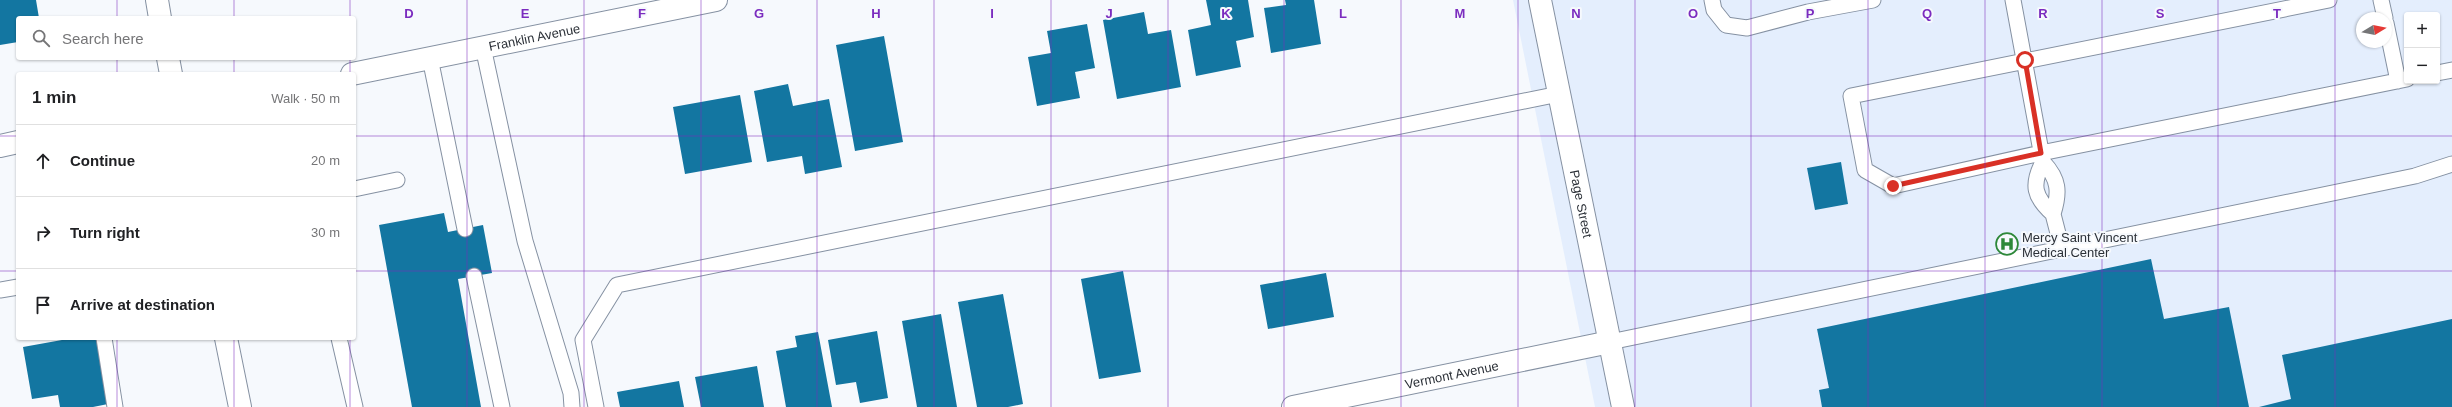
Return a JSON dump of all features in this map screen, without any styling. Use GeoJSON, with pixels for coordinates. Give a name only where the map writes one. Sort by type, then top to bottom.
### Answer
{"type":"FeatureCollection","features":[{"type":"Feature","properties":{"kind":"street"},"geometry":{"type":"LineString","coordinates":[[157,0],[160,16]]}},
{"type":"Feature","properties":{"kind":"street","name":"Franklin Avenue"},"geometry":{"type":"LineString","coordinates":[[356,73],[716,0]]}},
{"type":"Feature","properties":{"kind":"street","name":"Page Street"},"geometry":{"type":"LineString","coordinates":[[1540,0],[1623,407]]}},
{"type":"Feature","properties":{"kind":"street"},"geometry":{"type":"LineString","coordinates":[[168,60],[171,72]]}},
{"type":"Feature","properties":{"kind":"street"},"geometry":{"type":"LineString","coordinates":[[0,146],[16,142]]}},
{"type":"Feature","properties":{"kind":"street"},"geometry":{"type":"LineString","coordinates":[[226,340],[240,407]]}},
{"type":"Feature","properties":{"kind":"street","name":"Vermont Avenue"},"geometry":{"type":"LineString","coordinates":[[1293,407],[1610,342]]}},
{"type":"Feature","properties":{"kind":"lane"},"geometry":{"type":"LineString","coordinates":[[1712,0],[1714,10],[1726,25],[1747,28],[1808,12],[1873,0]]}},
{"type":"Feature","properties":{"kind":"lane"},"geometry":{"type":"LineString","coordinates":[[2013,0],[2042,158],[2034,178],[2039,202],[2053,214],[2062,249]]}},
{"type":"Feature","properties":{"kind":"lane"},"geometry":{"type":"LineString","coordinates":[[2329,0],[1851,96],[1865,170],[1893,186],[2042,158],[2402,80],[2392,44]]}},
{"type":"Feature","properties":{"kind":"lane"},"geometry":{"type":"LineString","coordinates":[[2381,0],[2384,12]]}},
{"type":"Feature","properties":{"kind":"lane"},"geometry":{"type":"LineString","coordinates":[[483,47],[525,241],[571,393],[572,407]]}},
{"type":"Feature","properties":{"kind":"lane"},"geometry":{"type":"LineString","coordinates":[[430,58],[465,229]]}},
{"type":"Feature","properties":{"kind":"lane"},"geometry":{"type":"LineString","coordinates":[[2440,72],[2452,70]]}},
{"type":"Feature","properties":{"kind":"lane"},"geometry":{"type":"LineString","coordinates":[[596,407],[583,340],[617,286],[1559,94]]}},
{"type":"Feature","properties":{"kind":"lane"},"geometry":{"type":"LineString","coordinates":[[1610,342],[2415,176],[2452,164]]}},
{"type":"Feature","properties":{"kind":"lane"},"geometry":{"type":"LineString","coordinates":[[356,189],[397,180]]}},
{"type":"Feature","properties":{"kind":"lane"},"geometry":{"type":"LineString","coordinates":[[474,276],[502,407]]}},
{"type":"Feature","properties":{"kind":"lane"},"geometry":{"type":"LineString","coordinates":[[0,290],[16,287]]}},
{"type":"Feature","properties":{"kind":"lane"},"geometry":{"type":"LineString","coordinates":[[104,340],[115,407]]}},
{"type":"Feature","properties":{"kind":"lane"},"geometry":{"type":"LineString","coordinates":[[339,340],[355,407]]}},
{"type":"Feature","properties":{"kind":"shaded area","name":"Mercy Saint Vincent Medical Center"},"geometry":{"type":"Polygon","coordinates":[[[1513,0],[2452,0],[2452,407],[1595,407],[1513,0]]]}},
{"type":"Feature","properties":{"kind":"building"},"geometry":{"type":"Polygon","coordinates":[[[0,0],[36,0],[39,16],[16,16],[16,42],[0,45],[0,0]]]}},
{"type":"Feature","properties":{"kind":"building"},"geometry":{"type":"Polygon","coordinates":[[[1206,0],[1248,0],[1254,37],[1236,41],[1241,67],[1196,76],[1188,30],[1211,25],[1206,0]]]}},
{"type":"Feature","properties":{"kind":"building"},"geometry":{"type":"Polygon","coordinates":[[[1285,0],[1314,0],[1321,44],[1271,53],[1264,8],[1286,5],[1285,0]]]}},
{"type":"Feature","properties":{"kind":"building"},"geometry":{"type":"Polygon","coordinates":[[[1144,12],[1148,34],[1171,30],[1181,87],[1117,99],[1103,20],[1144,12]]]}},
{"type":"Feature","properties":{"kind":"building"},"geometry":{"type":"Polygon","coordinates":[[[1087,24],[1095,68],[1075,72],[1080,98],[1037,106],[1028,57],[1051,53],[1047,31],[1087,24]]]}},
{"type":"Feature","properties":{"kind":"building"},"geometry":{"type":"Polygon","coordinates":[[[884,36],[903,142],[855,151],[836,45],[884,36]]]}},
{"type":"Feature","properties":{"kind":"building"},"geometry":{"type":"Polygon","coordinates":[[[788,84],[793,106],[829,99],[842,167],[805,174],[802,156],[767,162],[754,91],[788,84]]]}},
{"type":"Feature","properties":{"kind":"building"},"geometry":{"type":"Polygon","coordinates":[[[740,95],[752,162],[685,174],[673,107],[740,95]]]}},
{"type":"Feature","properties":{"kind":"building"},"geometry":{"type":"Polygon","coordinates":[[[1841,162],[1848,204],[1815,210],[1807,168],[1841,162]]]}},
{"type":"Feature","properties":{"kind":"building"},"geometry":{"type":"Polygon","coordinates":[[[444,213],[448,232],[483,225],[492,273],[458,279],[481,407],[412,407],[379,225],[444,213]]]}},
{"type":"Feature","properties":{"kind":"building"},"geometry":{"type":"Polygon","coordinates":[[[2151,259],[2164,319],[2229,307],[2249,407],[1822,407],[1819,390],[1829,388],[1817,329],[2151,259]]]}},
{"type":"Feature","properties":{"kind":"building"},"geometry":{"type":"Polygon","coordinates":[[[1123,271],[1141,372],[1099,379],[1081,279],[1123,271]]]}},
{"type":"Feature","properties":{"kind":"building"},"geometry":{"type":"Polygon","coordinates":[[[1326,273],[1334,317],[1268,329],[1260,285],[1326,273]]]}},
{"type":"Feature","properties":{"kind":"building"},"geometry":{"type":"Polygon","coordinates":[[[1003,294],[1023,404],[1008,407],[977,407],[958,302],[1003,294]]]}},
{"type":"Feature","properties":{"kind":"building"},"geometry":{"type":"Polygon","coordinates":[[[941,314],[957,407],[917,407],[902,321],[941,314]]]}},
{"type":"Feature","properties":{"kind":"building"},"geometry":{"type":"Polygon","coordinates":[[[2452,319],[2452,407],[2259,407],[2291,399],[2282,355],[2452,319]]]}},
{"type":"Feature","properties":{"kind":"building"},"geometry":{"type":"Polygon","coordinates":[[[877,331],[888,398],[860,403],[856,382],[836,385],[828,340],[877,331]]]}},
{"type":"Feature","properties":{"kind":"building"},"geometry":{"type":"Polygon","coordinates":[[[818,332],[832,407],[786,407],[776,351],[797,347],[795,336],[818,332]]]}},
{"type":"Feature","properties":{"kind":"building"},"geometry":{"type":"Polygon","coordinates":[[[62,340],[96,340],[108,404],[93,407],[60,407],[58,395],[32,399],[23,347],[62,340]]]}},
{"type":"Feature","properties":{"kind":"building"},"geometry":{"type":"Polygon","coordinates":[[[757,366],[764,407],[701,407],[695,377],[757,366]]]}},
{"type":"Feature","properties":{"kind":"building"},"geometry":{"type":"Polygon","coordinates":[[[679,381],[684,407],[620,407],[617,392],[679,381]]]}},
{"type":"Feature","properties":{"kind":"place","name":"Mercy Saint Vincent Medical Center"},"geometry":{"type":"Point","coordinates":[2007,244]}},
{"type":"Feature","properties":{"kind":"route"},"geometry":{"type":"LineString","coordinates":[[1893,186],[2041,153],[2025,60]]}}]}
